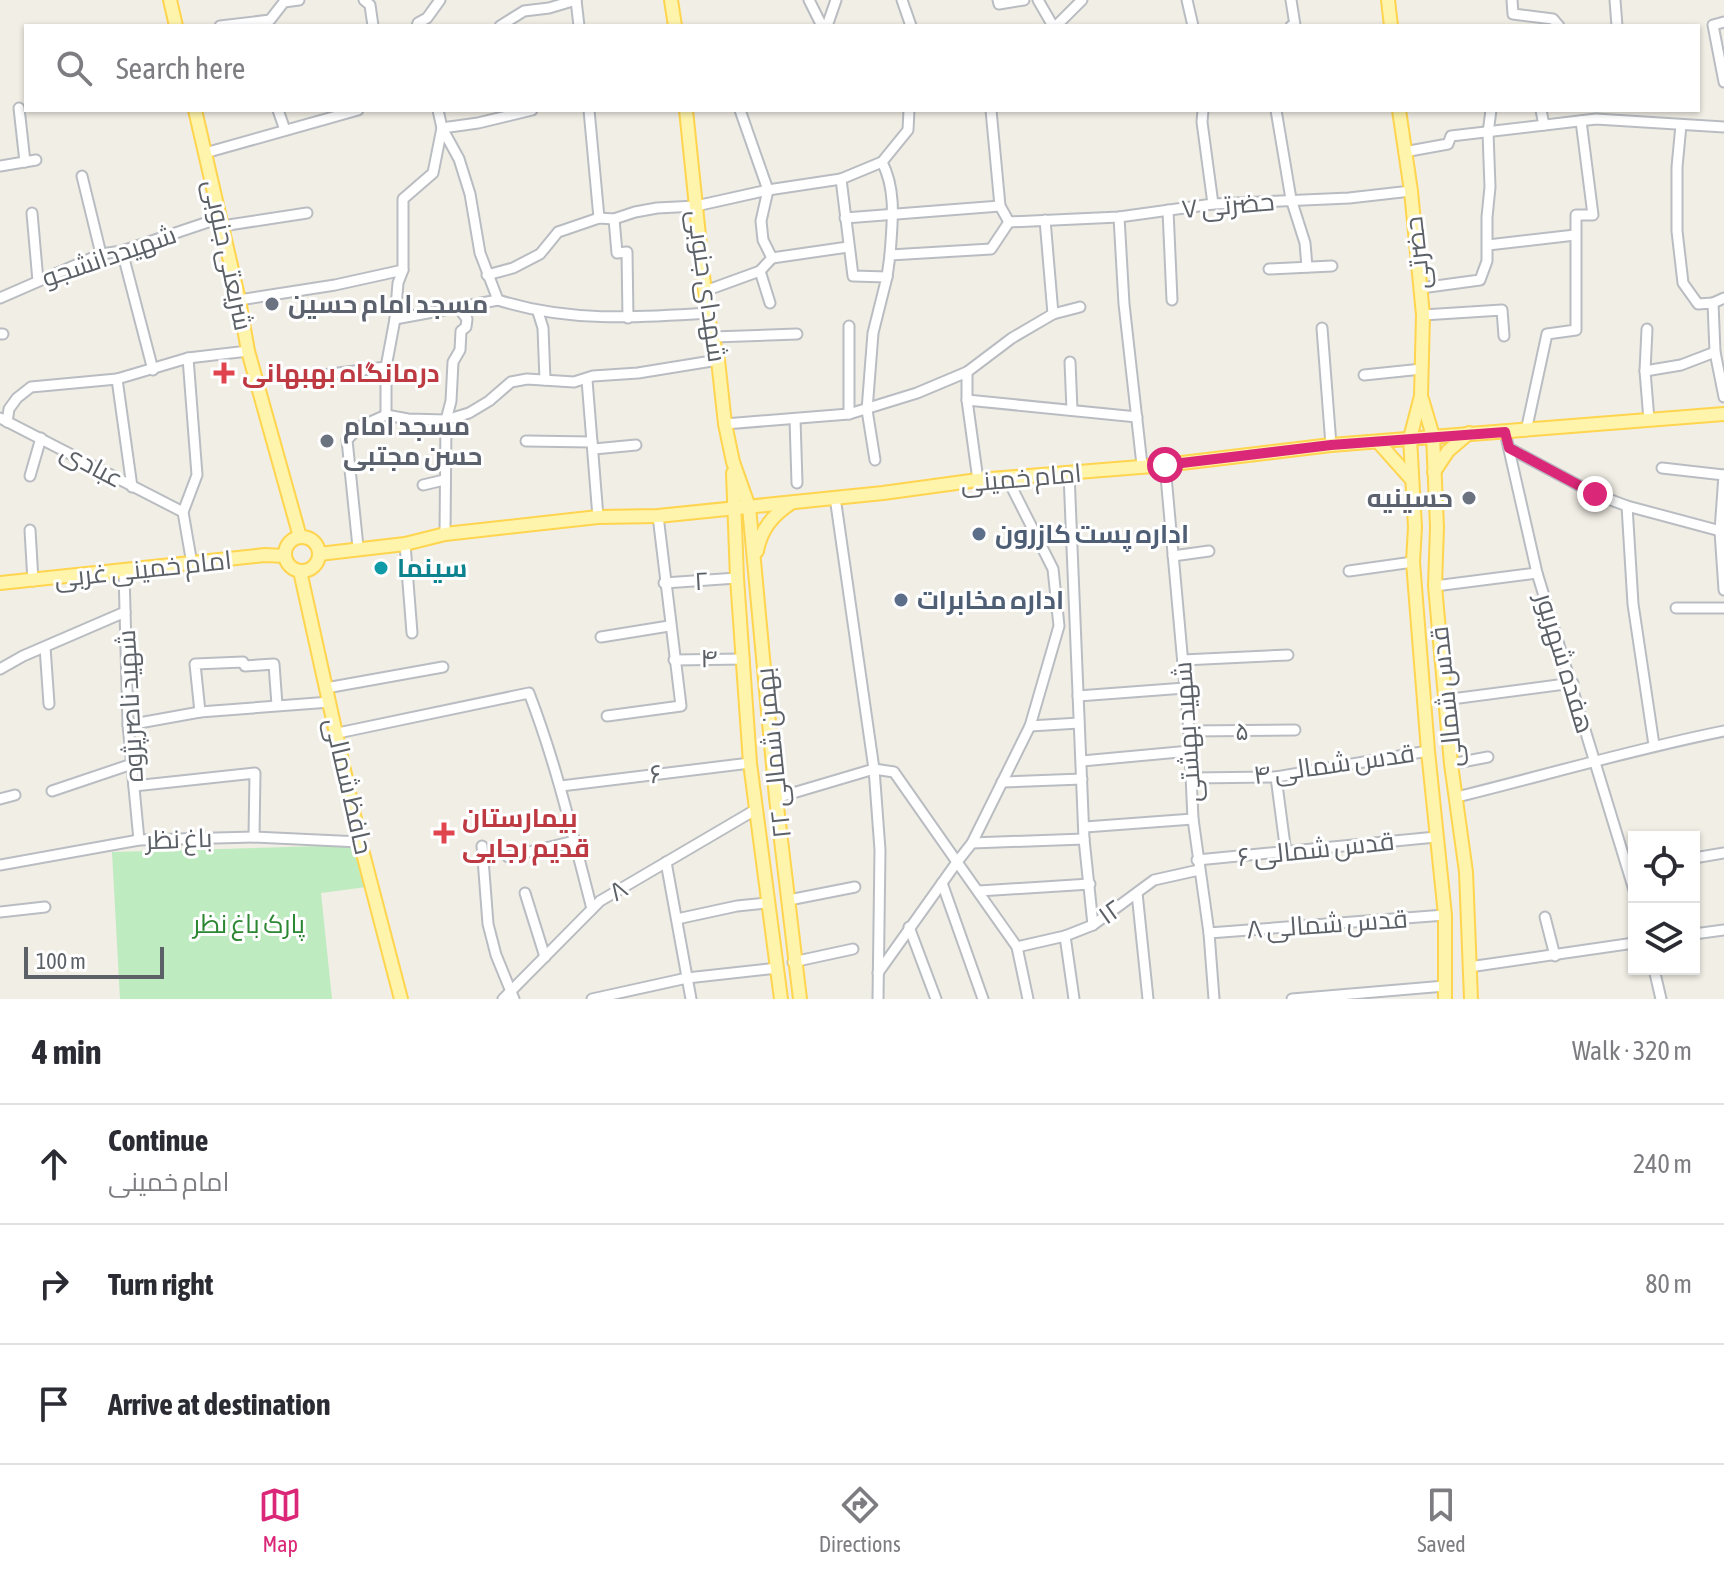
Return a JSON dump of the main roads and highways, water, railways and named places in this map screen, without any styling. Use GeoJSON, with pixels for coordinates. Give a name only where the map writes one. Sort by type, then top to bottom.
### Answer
{"type":"FeatureCollection","features":[{"type":"Feature","properties":{"kind":"main road"},"geometry":{"type":"LineString","coordinates":[[170,0],[176,24]]}},
{"type":"Feature","properties":{"kind":"main road"},"geometry":{"type":"LineString","coordinates":[[671,0],[675,24]]}},
{"type":"Feature","properties":{"kind":"main road"},"geometry":{"type":"LineString","coordinates":[[1388,0],[1391,24]]}},
{"type":"Feature","properties":{"kind":"main road","name":"شریعتی جنوبی"},"geometry":{"type":"LineString","coordinates":[[195,112],[248,351],[300,537]]}},
{"type":"Feature","properties":{"kind":"main road","name":"شهدای جنوبی"},"geometry":{"type":"LineString","coordinates":[[686,112],[707,313],[714,337],[733,462],[749,507]]}},
{"type":"Feature","properties":{"kind":"main road","name":"حضرتی"},"geometry":{"type":"LineString","coordinates":[[1399,112],[1421,288],[1421,396]]}},
{"type":"Feature","properties":{"kind":"main road","name":"قدس شمالی"},"geometry":{"type":"LineString","coordinates":[[1421,396],[1433,436],[1437,527],[1435,586],[1444,700],[1466,872],[1471,999]]}},
{"type":"Feature","properties":{"kind":"main road","name":"قدس شمالی"},"geometry":{"type":"LineString","coordinates":[[1421,396],[1410,438],[1415,527],[1413,562],[1445,915],[1445,992]]}},
{"type":"Feature","properties":{"kind":"main road","name":"امام خمینی"},"geometry":{"type":"LineString","coordinates":[[319,554],[358,547],[405,544],[445,534],[598,517],[658,516],[978,480],[1165,465],[1331,445],[1724,414]]}},
{"type":"Feature","properties":{"kind":"main road"},"geometry":{"type":"LineString","coordinates":[[1433,474],[1448,451],[1469,433]]}},
{"type":"Feature","properties":{"kind":"main road"},"geometry":{"type":"LineString","coordinates":[[1379,443],[1412,480]]}},
{"type":"Feature","properties":{"kind":"main road","name":"شهدای جنوبی"},"geometry":{"type":"LineString","coordinates":[[733,462],[734,508]]}},
{"type":"Feature","properties":{"kind":"main road"},"geometry":{"type":"LineString","coordinates":[[756,559],[766,526],[777,512],[792,502]]}},
{"type":"Feature","properties":{"kind":"main road","name":"۲۲ بهمن شمالی"},"geometry":{"type":"LineString","coordinates":[[749,507],[776,798],[789,900],[793,962],[800,999]]}},
{"type":"Feature","properties":{"kind":"main road","name":"۲۲ بهمن شمالی"},"geometry":{"type":"LineString","coordinates":[[734,508],[750,763],[781,999]]}},
{"type":"Feature","properties":{"kind":"main road"},"geometry":{"type":"LineString","coordinates":[[300,537],[313,541],[319,554],[315,566],[300,571],[289,565],[285,556],[288,545],[300,537]]}},
{"type":"Feature","properties":{"kind":"main road","name":"امام خمینی غربی"},"geometry":{"type":"LineString","coordinates":[[0,583],[265,555],[285,556]]}},
{"type":"Feature","properties":{"kind":"main road","name":"حافظ شمالی"},"geometry":{"type":"LineString","coordinates":[[300,571],[360,842],[401,999]]}},
{"type":"Feature","properties":{"kind":"place","name":"مسجد امام حسین"},"geometry":{"type":"Point","coordinates":[272,304]}},
{"type":"Feature","properties":{"kind":"place","name":"درمانگاه بهبهانی"},"geometry":{"type":"Point","coordinates":[224,373]}},
{"type":"Feature","properties":{"kind":"place","name":"مسجد امام حسن مجتبی"},"geometry":{"type":"Point","coordinates":[327,441]}},
{"type":"Feature","properties":{"kind":"place","name":"حسینیه"},"geometry":{"type":"Point","coordinates":[1469,498]}},
{"type":"Feature","properties":{"kind":"place","name":"اداره پست کازرون"},"geometry":{"type":"Point","coordinates":[979,534]}},
{"type":"Feature","properties":{"kind":"place","name":"سینما"},"geometry":{"type":"Point","coordinates":[381,568]}},
{"type":"Feature","properties":{"kind":"place","name":"اداره مخابرات"},"geometry":{"type":"Point","coordinates":[901,600]}},
{"type":"Feature","properties":{"kind":"place","name":"بیمارستان قدیم رجایی"},"geometry":{"type":"Point","coordinates":[444,833]}},
{"type":"Feature","properties":{"kind":"park label","name":"پارک باغ نظر"},"geometry":{"type":"Point","coordinates":[249,924]}}]}
